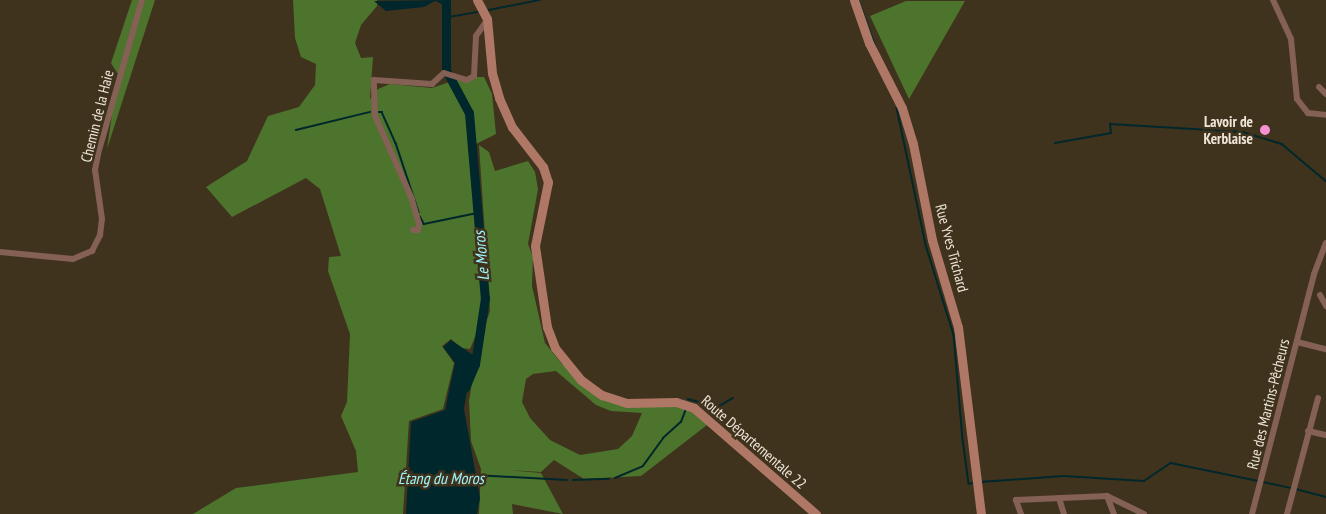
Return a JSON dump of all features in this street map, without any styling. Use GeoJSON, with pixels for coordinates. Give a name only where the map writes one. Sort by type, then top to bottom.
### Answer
{"type":"FeatureCollection","features":[{"type":"Feature","properties":{"kind":"street","name":"Chemin de la Haie"},"geometry":{"type":"LineString","coordinates":[[0,252],[73,260],[92,250],[102,219],[95,170],[98,154],[142,0]]}},
{"type":"Feature","properties":{"kind":"street","name":"Route Départementale 22"},"geometry":{"type":"LineString","coordinates":[[477,0],[488,19],[492,73],[499,98],[512,127],[543,167],[548,182],[536,246],[547,327],[555,348],[581,380],[602,394],[627,403],[676,402],[694,408],[816,514]]}},
{"type":"Feature","properties":{"kind":"street","name":"Rue Yves Trichard"},"geometry":{"type":"LineString","coordinates":[[854,0],[869,43],[905,116],[914,144],[932,240],[958,327],[981,514]]}},
{"type":"Feature","properties":{"kind":"street"},"geometry":{"type":"LineString","coordinates":[[1273,0],[1293,45],[1292,74],[1297,99],[1308,113],[1326,115]]}},
{"type":"Feature","properties":{"kind":"street"},"geometry":{"type":"LineString","coordinates":[[413,230],[418,230],[419,224],[412,199],[375,116],[374,80],[432,84],[447,74],[466,80],[474,76],[476,36],[488,19]]}},
{"type":"Feature","properties":{"kind":"street"},"geometry":{"type":"LineString","coordinates":[[1319,87],[1326,94]]}},
{"type":"Feature","properties":{"kind":"street","name":"Rue des Martins-Pêcheurs"},"geometry":{"type":"LineString","coordinates":[[1252,514],[1308,299],[1326,243]]}},
{"type":"Feature","properties":{"kind":"street"},"geometry":{"type":"LineString","coordinates":[[1320,295],[1326,306]]}},
{"type":"Feature","properties":{"kind":"street"},"geometry":{"type":"LineString","coordinates":[[1297,342],[1326,349]]}},
{"type":"Feature","properties":{"kind":"street"},"geometry":{"type":"LineString","coordinates":[[1287,514],[1318,398]]}},
{"type":"Feature","properties":{"kind":"street"},"geometry":{"type":"LineString","coordinates":[[1308,431],[1326,435]]}},
{"type":"Feature","properties":{"kind":"street"},"geometry":{"type":"LineString","coordinates":[[1107,496],[1114,514]]}},
{"type":"Feature","properties":{"kind":"street"},"geometry":{"type":"LineString","coordinates":[[1021,514],[1017,500],[1107,496],[1144,514]]}},
{"type":"Feature","properties":{"kind":"street"},"geometry":{"type":"LineString","coordinates":[[1059,498],[1065,514]]}},
{"type":"Feature","properties":{"kind":"green space"},"geometry":{"type":"Polygon","coordinates":[[[132,0],[155,0],[107,149],[118,74],[111,63],[132,0]]]}},
{"type":"Feature","properties":{"kind":"green space"},"geometry":{"type":"Polygon","coordinates":[[[293,0],[377,0],[377,6],[361,25],[355,43],[361,58],[373,57],[370,99],[378,89],[390,84],[432,88],[464,77],[484,77],[492,94],[496,134],[468,148],[478,207],[477,247],[485,313],[470,349],[461,348],[451,339],[442,346],[454,363],[443,409],[409,421],[403,514],[193,514],[236,488],[358,472],[356,451],[341,416],[347,402],[350,334],[328,271],[329,257],[341,256],[320,189],[306,178],[232,217],[206,187],[247,161],[268,116],[299,107],[315,85],[316,64],[301,57],[295,38],[293,0]]]}},
{"type":"Feature","properties":{"kind":"green space"},"geometry":{"type":"Polygon","coordinates":[[[906,1],[965,1],[909,99],[870,16],[906,1]]]}},
{"type":"Feature","properties":{"kind":"green space"},"geometry":{"type":"Polygon","coordinates":[[[479,145],[489,152],[495,171],[528,161],[535,172],[538,189],[528,244],[533,257],[532,286],[545,343],[561,363],[605,399],[684,402],[707,425],[641,476],[584,479],[554,460],[541,472],[508,470],[541,473],[563,514],[512,504],[513,514],[479,514],[481,469],[471,441],[469,401],[478,345],[490,311],[479,145]],[[556,371],[533,374],[526,379],[522,402],[530,418],[550,440],[580,455],[618,449],[632,436],[642,413],[611,411],[596,405],[556,371]]]}},
{"type":"Feature","properties":{"kind":"water"},"geometry":{"type":"Polygon","coordinates":[[[449,0],[449,7],[435,1],[424,7],[386,11],[374,1],[449,0]]]}},
{"type":"Feature","properties":{"kind":"water","name":"Étang du Moros"},"geometry":{"type":"Polygon","coordinates":[[[451,340],[473,355],[464,409],[480,498],[477,514],[406,514],[411,422],[445,410],[455,363],[443,347],[451,340]]]}},
{"type":"Feature","properties":{"kind":"waterway","name":"Le Moros"},"geometry":{"type":"LineString","coordinates":[[446,0],[446,70],[469,113],[485,298],[475,364],[465,388]]}},
{"type":"Feature","properties":{"kind":"waterway"},"geometry":{"type":"LineString","coordinates":[[489,10],[540,0]]}},
{"type":"Feature","properties":{"kind":"waterway"},"geometry":{"type":"LineString","coordinates":[[859,0],[877,50]]}},
{"type":"Feature","properties":{"kind":"waterway"},"geometry":{"type":"LineString","coordinates":[[449,17],[478,12]]}},
{"type":"Feature","properties":{"kind":"waterway"},"geometry":{"type":"LineString","coordinates":[[897,108],[926,245],[954,335],[963,439],[969,484],[973,483]]}},
{"type":"Feature","properties":{"kind":"waterway"},"geometry":{"type":"LineString","coordinates":[[296,130],[370,112]]}},
{"type":"Feature","properties":{"kind":"waterway"},"geometry":{"type":"LineString","coordinates":[[379,112],[382,112],[396,143],[419,212]]}},
{"type":"Feature","properties":{"kind":"waterway"},"geometry":{"type":"LineString","coordinates":[[1055,143],[1111,133],[1110,124],[1243,132],[1282,144],[1326,181]]}},
{"type":"Feature","properties":{"kind":"waterway"},"geometry":{"type":"LineString","coordinates":[[420,216],[424,224],[477,213]]}},
{"type":"Feature","properties":{"kind":"waterway"},"geometry":{"type":"LineString","coordinates":[[688,399],[718,407],[733,398]]}},
{"type":"Feature","properties":{"kind":"waterway"},"geometry":{"type":"LineString","coordinates":[[615,478],[643,466],[663,438],[681,422],[686,409]]}},
{"type":"Feature","properties":{"kind":"waterway"},"geometry":{"type":"LineString","coordinates":[[980,482],[1064,476],[1144,481],[1171,463],[1259,481]]}},
{"type":"Feature","properties":{"kind":"waterway"},"geometry":{"type":"LineString","coordinates":[[475,475],[567,480]]}},
{"type":"Feature","properties":{"kind":"waterway"},"geometry":{"type":"LineString","coordinates":[[573,480],[609,479]]}},
{"type":"Feature","properties":{"kind":"waterway"},"geometry":{"type":"LineString","coordinates":[[1263,482],[1291,488]]}},
{"type":"Feature","properties":{"kind":"waterway"},"geometry":{"type":"LineString","coordinates":[[1296,489],[1326,497]]}},
{"type":"Feature","properties":{"kind":"place","name":"Lavoir de Kerblaise"},"geometry":{"type":"Point","coordinates":[1265,130]}}]}
